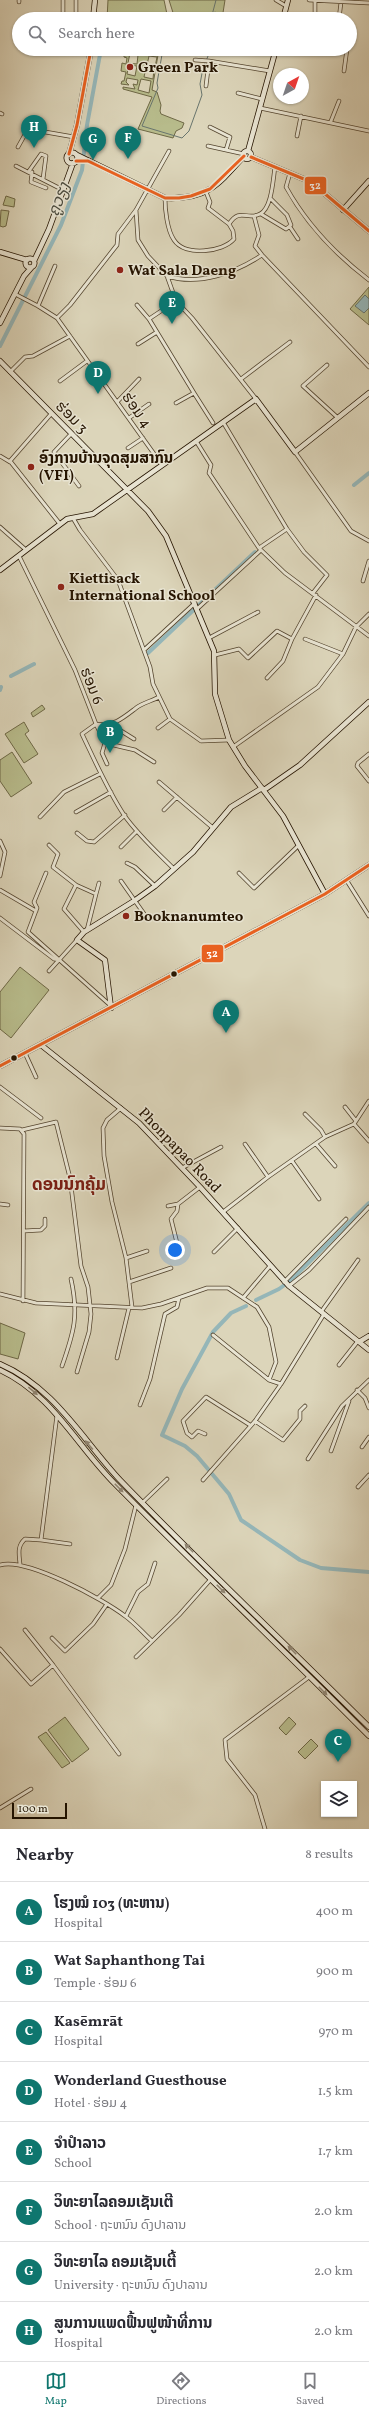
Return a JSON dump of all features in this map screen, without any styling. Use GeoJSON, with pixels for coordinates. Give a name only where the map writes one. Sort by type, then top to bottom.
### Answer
{"type":"FeatureCollection","features":[{"type":"Feature","properties":{"kind":"street"},"geometry":{"type":"LineString","coordinates":[[62,12],[63,0]]}},
{"type":"Feature","properties":{"kind":"street"},"geometry":{"type":"LineString","coordinates":[[76,0],[76,12]]}},
{"type":"Feature","properties":{"kind":"street"},"geometry":{"type":"LineString","coordinates":[[94,12],[95,0]]}},
{"type":"Feature","properties":{"kind":"street"},"geometry":{"type":"LineString","coordinates":[[276,0],[286,6]]}},
{"type":"Feature","properties":{"kind":"street"},"geometry":{"type":"LineString","coordinates":[[285,12],[288,0]]}},
{"type":"Feature","properties":{"kind":"street"},"geometry":{"type":"LineString","coordinates":[[309,0],[369,3]]}},
{"type":"Feature","properties":{"kind":"street"},"geometry":{"type":"LineString","coordinates":[[315,1],[315,12]]}},
{"type":"Feature","properties":{"kind":"street"},"geometry":{"type":"LineString","coordinates":[[340,12],[341,1]]}},
{"type":"Feature","properties":{"kind":"street"},"geometry":{"type":"LineString","coordinates":[[67,175],[67,159],[74,137],[90,56]]}},
{"type":"Feature","properties":{"kind":"street"},"geometry":{"type":"LineString","coordinates":[[68,154],[118,174],[165,198],[179,198],[206,192],[216,187],[248,151],[274,56]]}},
{"type":"Feature","properties":{"kind":"street"},"geometry":{"type":"LineString","coordinates":[[344,70],[346,56]]}},
{"type":"Feature","properties":{"kind":"street"},"geometry":{"type":"LineString","coordinates":[[195,60],[204,60],[270,71]]}},
{"type":"Feature","properties":{"kind":"street"},"geometry":{"type":"LineString","coordinates":[[206,86],[210,61]]}},
{"type":"Feature","properties":{"kind":"street"},"geometry":{"type":"LineString","coordinates":[[238,93],[262,100]]}},
{"type":"Feature","properties":{"kind":"street"},"geometry":{"type":"LineString","coordinates":[[331,122],[339,101]]}},
{"type":"Feature","properties":{"kind":"street"},"geometry":{"type":"LineString","coordinates":[[260,108],[369,131]]}},
{"type":"Feature","properties":{"kind":"street"},"geometry":{"type":"LineString","coordinates":[[296,136],[301,116]]}},
{"type":"Feature","properties":{"kind":"street"},"geometry":{"type":"LineString","coordinates":[[210,127],[230,138],[226,150]]}},
{"type":"Feature","properties":{"kind":"street"},"geometry":{"type":"LineString","coordinates":[[18,147],[28,128],[74,137]]}},
{"type":"Feature","properties":{"kind":"street"},"geometry":{"type":"LineString","coordinates":[[24,276],[32,268],[63,190],[67,175],[76,158],[74,137]]}},
{"type":"Feature","properties":{"kind":"street"},"geometry":{"type":"LineString","coordinates":[[208,146],[244,155],[246,158],[251,157],[311,182],[369,231]]}},
{"type":"Feature","properties":{"kind":"street"},"geometry":{"type":"LineString","coordinates":[[57,318],[70,305],[117,245],[118,234],[136,210],[169,151]]}},
{"type":"Feature","properties":{"kind":"street"},"geometry":{"type":"LineString","coordinates":[[248,151],[251,154],[251,157]]}},
{"type":"Feature","properties":{"kind":"street"},"geometry":{"type":"LineString","coordinates":[[43,179],[46,156],[41,154],[30,172],[31,182],[46,188]]}},
{"type":"Feature","properties":{"kind":"street"},"geometry":{"type":"LineString","coordinates":[[67,159],[76,158]]}},
{"type":"Feature","properties":{"kind":"street"},"geometry":{"type":"LineString","coordinates":[[16,166],[63,190]]}},
{"type":"Feature","properties":{"kind":"street"},"geometry":{"type":"LineString","coordinates":[[229,224],[238,215],[254,216],[261,214],[270,198],[275,167]]}},
{"type":"Feature","properties":{"kind":"street"},"geometry":{"type":"LineString","coordinates":[[290,173],[286,187],[308,221],[333,249],[369,280]]}},
{"type":"Feature","properties":{"kind":"street"},"geometry":{"type":"LineString","coordinates":[[343,210],[369,181]]}},
{"type":"Feature","properties":{"kind":"street"},"geometry":{"type":"LineString","coordinates":[[165,198],[174,240],[188,249],[205,250],[227,245],[234,239],[234,234],[229,224],[208,208],[210,202],[206,192]]}},
{"type":"Feature","properties":{"kind":"street"},"geometry":{"type":"LineString","coordinates":[[270,198],[287,215],[291,223],[290,227],[298,239]]}},
{"type":"Feature","properties":{"kind":"street"},"geometry":{"type":"LineString","coordinates":[[136,210],[138,240],[148,256],[167,276],[176,301],[241,379],[351,531],[369,540]]}},
{"type":"Feature","properties":{"kind":"street"},"geometry":{"type":"LineString","coordinates":[[261,214],[284,229],[290,227]]}},
{"type":"Feature","properties":{"kind":"street"},"geometry":{"type":"LineString","coordinates":[[254,216],[259,236],[255,246],[369,367]]}},
{"type":"Feature","properties":{"kind":"street"},"geometry":{"type":"LineString","coordinates":[[0,323],[16,295],[24,276],[27,262],[41,247]]}},
{"type":"Feature","properties":{"kind":"street"},"geometry":{"type":"LineString","coordinates":[[0,252],[27,262],[32,268]]}},
{"type":"Feature","properties":{"kind":"street"},"geometry":{"type":"LineString","coordinates":[[167,276],[190,280],[204,278],[239,269],[262,255]]}},
{"type":"Feature","properties":{"kind":"street"},"geometry":{"type":"LineString","coordinates":[[27,262],[34,261]]}},
{"type":"Feature","properties":{"kind":"street"},"geometry":{"type":"LineString","coordinates":[[38,306],[55,266]]}},
{"type":"Feature","properties":{"kind":"street","name":"ຮ່ອມ 4"},"geometry":{"type":"LineString","coordinates":[[16,295],[28,300],[57,318],[162,465]]}},
{"type":"Feature","properties":{"kind":"street"},"geometry":{"type":"LineString","coordinates":[[149,319],[176,301]]}},
{"type":"Feature","properties":{"kind":"street"},"geometry":{"type":"LineString","coordinates":[[137,305],[149,319],[213,423]]}},
{"type":"Feature","properties":{"kind":"street"},"geometry":{"type":"LineString","coordinates":[[138,344],[157,332]]}},
{"type":"Feature","properties":{"kind":"street"},"geometry":{"type":"LineString","coordinates":[[10,372],[25,357],[33,356],[70,336]]}},
{"type":"Feature","properties":{"kind":"street"},"geometry":{"type":"LineString","coordinates":[[241,379],[290,342]]}},
{"type":"Feature","properties":{"kind":"street","name":"ຮ່ອມ 3"},"geometry":{"type":"LineString","coordinates":[[0,361],[148,511],[166,536],[198,609],[215,655],[215,694],[229,740],[283,816],[325,894]]}},
{"type":"Feature","properties":{"kind":"street"},"geometry":{"type":"LineString","coordinates":[[60,381],[87,361]]}},
{"type":"Feature","properties":{"kind":"street"},"geometry":{"type":"LineString","coordinates":[[327,365],[303,386],[338,418]]}},
{"type":"Feature","properties":{"kind":"street"},"geometry":{"type":"LineString","coordinates":[[117,402],[139,379]]}},
{"type":"Feature","properties":{"kind":"street"},"geometry":{"type":"LineString","coordinates":[[176,403],[194,393]]}},
{"type":"Feature","properties":{"kind":"street"},"geometry":{"type":"LineString","coordinates":[[295,452],[369,393]]}},
{"type":"Feature","properties":{"kind":"street"},"geometry":{"type":"LineString","coordinates":[[0,570],[60,524],[73,518],[93,514],[256,399]]}},
{"type":"Feature","properties":{"kind":"street"},"geometry":{"type":"LineString","coordinates":[[129,418],[149,404]]}},
{"type":"Feature","properties":{"kind":"street"},"geometry":{"type":"LineString","coordinates":[[10,462],[10,460],[51,414]]}},
{"type":"Feature","properties":{"kind":"street"},"geometry":{"type":"LineString","coordinates":[[223,422],[287,529],[304,552],[327,575],[315,594],[292,638],[283,661],[267,678]]}},
{"type":"Feature","properties":{"kind":"street"},"geometry":{"type":"LineString","coordinates":[[71,434],[54,452],[79,486]]}},
{"type":"Feature","properties":{"kind":"street"},"geometry":{"type":"LineString","coordinates":[[128,448],[143,438]]}},
{"type":"Feature","properties":{"kind":"street"},"geometry":{"type":"LineString","coordinates":[[196,441],[211,465],[209,473],[260,549],[285,573],[369,636]]}},
{"type":"Feature","properties":{"kind":"street"},"geometry":{"type":"LineString","coordinates":[[0,456],[10,462],[60,524]]}},
{"type":"Feature","properties":{"kind":"street"},"geometry":{"type":"LineString","coordinates":[[73,518],[80,530],[118,580],[150,667],[153,684],[170,719],[201,741],[229,740]]}},
{"type":"Feature","properties":{"kind":"street"},"geometry":{"type":"LineString","coordinates":[[0,527],[26,550]]}},
{"type":"Feature","properties":{"kind":"street"},"geometry":{"type":"LineString","coordinates":[[198,609],[260,549],[287,529]]}},
{"type":"Feature","properties":{"kind":"street","name":"ຮ່ອມ 6"},"geometry":{"type":"LineString","coordinates":[[19,556],[75,670],[96,724],[82,734],[100,774],[124,815],[137,831],[175,869]]}},
{"type":"Feature","properties":{"kind":"street"},"geometry":{"type":"LineString","coordinates":[[363,581],[369,561]]}},
{"type":"Feature","properties":{"kind":"street"},"geometry":{"type":"LineString","coordinates":[[144,650],[195,603]]}},
{"type":"Feature","properties":{"kind":"street"},"geometry":{"type":"LineString","coordinates":[[209,638],[258,612]]}},
{"type":"Feature","properties":{"kind":"street"},"geometry":{"type":"LineString","coordinates":[[233,747],[311,693],[343,654],[356,627],[369,614]]}},
{"type":"Feature","properties":{"kind":"street"},"geometry":{"type":"LineString","coordinates":[[215,655],[239,649],[248,658],[277,630],[292,638]]}},
{"type":"Feature","properties":{"kind":"street"},"geometry":{"type":"LineString","coordinates":[[306,639],[343,654]]}},
{"type":"Feature","properties":{"kind":"street"},"geometry":{"type":"LineString","coordinates":[[106,764],[102,753],[105,743],[96,724],[114,723],[123,719],[136,708],[159,698]]}},
{"type":"Feature","properties":{"kind":"street"},"geometry":{"type":"LineString","coordinates":[[49,971],[85,931],[134,902],[175,869],[193,852],[212,828],[235,804],[263,789],[300,765],[369,702]]}},
{"type":"Feature","properties":{"kind":"street"},"geometry":{"type":"LineString","coordinates":[[158,728],[170,719]]}},
{"type":"Feature","properties":{"kind":"street"},"geometry":{"type":"LineString","coordinates":[[114,723],[118,729],[134,739]]}},
{"type":"Feature","properties":{"kind":"street"},"geometry":{"type":"LineString","coordinates":[[105,743],[136,750],[154,762]]}},
{"type":"Feature","properties":{"kind":"street"},"geometry":{"type":"LineString","coordinates":[[369,754],[358,763],[357,766],[369,781]]}},
{"type":"Feature","properties":{"kind":"street"},"geometry":{"type":"LineString","coordinates":[[40,817],[64,792],[100,774]]}},
{"type":"Feature","properties":{"kind":"street"},"geometry":{"type":"LineString","coordinates":[[159,782],[212,828]]}},
{"type":"Feature","properties":{"kind":"street"},"geometry":{"type":"LineString","coordinates":[[76,812],[111,792]]}},
{"type":"Feature","properties":{"kind":"street"},"geometry":{"type":"LineString","coordinates":[[164,810],[177,797]]}},
{"type":"Feature","properties":{"kind":"street"},"geometry":{"type":"LineString","coordinates":[[77,833],[87,842],[94,842],[124,815]]}},
{"type":"Feature","properties":{"kind":"street"},"geometry":{"type":"LineString","coordinates":[[121,847],[137,831]]}},
{"type":"Feature","properties":{"kind":"street"},"geometry":{"type":"LineString","coordinates":[[0,841],[5,852],[0,876]]}},
{"type":"Feature","properties":{"kind":"street"},"geometry":{"type":"LineString","coordinates":[[49,845],[58,854],[52,866],[76,885],[96,894]]}},
{"type":"Feature","properties":{"kind":"street"},"geometry":{"type":"LineString","coordinates":[[239,874],[254,888],[299,845]]}},
{"type":"Feature","properties":{"kind":"street"},"geometry":{"type":"LineString","coordinates":[[127,863],[135,867],[155,886]]}},
{"type":"Feature","properties":{"kind":"street"},"geometry":{"type":"LineString","coordinates":[[0,1066],[325,894],[347,881],[369,865]]}},
{"type":"Feature","properties":{"kind":"street"},"geometry":{"type":"LineString","coordinates":[[46,873],[34,902],[36,911],[28,932],[111,1007]]}},
{"type":"Feature","properties":{"kind":"street"},"geometry":{"type":"LineString","coordinates":[[121,881],[134,902],[147,918]]}},
{"type":"Feature","properties":{"kind":"street"},"geometry":{"type":"LineString","coordinates":[[347,881],[369,916]]}},
{"type":"Feature","properties":{"kind":"street"},"geometry":{"type":"LineString","coordinates":[[85,931],[99,883]]}},
{"type":"Feature","properties":{"kind":"street"},"geometry":{"type":"LineString","coordinates":[[76,885],[64,909],[85,931]]}},
{"type":"Feature","properties":{"kind":"street"},"geometry":{"type":"LineString","coordinates":[[0,890],[36,911]]}},
{"type":"Feature","properties":{"kind":"street"},"geometry":{"type":"LineString","coordinates":[[0,918],[54,959],[60,960]]}},
{"type":"Feature","properties":{"kind":"street"},"geometry":{"type":"LineString","coordinates":[[77,940],[105,960],[111,1007]]}},
{"type":"Feature","properties":{"kind":"street","name":"Phonpapao Road"},"geometry":{"type":"LineString","coordinates":[[41,1045],[139,1124],[238,1228],[286,1284],[369,1350]]}},
{"type":"Feature","properties":{"kind":"street"},"geometry":{"type":"LineString","coordinates":[[25,1054],[36,1077]]}},
{"type":"Feature","properties":{"kind":"street"},"geometry":{"type":"LineString","coordinates":[[0,1087],[42,1118]]}},
{"type":"Feature","properties":{"kind":"street"},"geometry":{"type":"LineString","coordinates":[[223,1212],[268,1177],[325,1137],[355,1122],[369,1101]]}},
{"type":"Feature","properties":{"kind":"street"},"geometry":{"type":"LineString","coordinates":[[345,1107],[369,1141]]}},
{"type":"Feature","properties":{"kind":"street"},"geometry":{"type":"LineString","coordinates":[[117,1358],[130,1307],[129,1282],[126,1258],[112,1202],[104,1156],[103,1128],[107,1120],[121,1108]]}},
{"type":"Feature","properties":{"kind":"street"},"geometry":{"type":"LineString","coordinates":[[305,1114],[322,1130],[325,1137]]}},
{"type":"Feature","properties":{"kind":"street"},"geometry":{"type":"LineString","coordinates":[[0,1128],[22,1130],[56,1122],[70,1178],[81,1266],[88,1287],[90,1306],[89,1332],[77,1372]]}},
{"type":"Feature","properties":{"kind":"street"},"geometry":{"type":"LineString","coordinates":[[22,1130],[24,1134],[23,1301]]}},
{"type":"Feature","properties":{"kind":"street"},"geometry":{"type":"LineString","coordinates":[[245,1144],[268,1177]]}},
{"type":"Feature","properties":{"kind":"street"},"geometry":{"type":"LineString","coordinates":[[316,1144],[335,1166]]}},
{"type":"Feature","properties":{"kind":"street"},"geometry":{"type":"LineString","coordinates":[[182,1168],[221,1147]]}},
{"type":"Feature","properties":{"kind":"street"},"geometry":{"type":"LineString","coordinates":[[292,1161],[319,1199]]}},
{"type":"Feature","properties":{"kind":"street"},"geometry":{"type":"LineString","coordinates":[[168,1206],[178,1204],[200,1187]]}},
{"type":"Feature","properties":{"kind":"street"},"geometry":{"type":"LineString","coordinates":[[0,1204],[8,1206]]}},
{"type":"Feature","properties":{"kind":"street"},"geometry":{"type":"LineString","coordinates":[[178,1204],[171,1219],[178,1247]]}},
{"type":"Feature","properties":{"kind":"street"},"geometry":{"type":"LineString","coordinates":[[286,1284],[309,1270],[369,1207]]}},
{"type":"Feature","properties":{"kind":"street"},"geometry":{"type":"LineString","coordinates":[[24,1231],[41,1230],[45,1226],[45,1219]]}},
{"type":"Feature","properties":{"kind":"street"},"geometry":{"type":"LineString","coordinates":[[286,1284],[346,1219]]}},
{"type":"Feature","properties":{"kind":"street"},"geometry":{"type":"LineString","coordinates":[[214,1252],[238,1228]]}},
{"type":"Feature","properties":{"kind":"street"},"geometry":{"type":"LineString","coordinates":[[126,1258],[147,1251]]}},
{"type":"Feature","properties":{"kind":"street"},"geometry":{"type":"LineString","coordinates":[[203,1480],[255,1421],[281,1384],[322,1313],[358,1260]]}},
{"type":"Feature","properties":{"kind":"street"},"geometry":{"type":"LineString","coordinates":[[244,1298],[270,1266]]}},
{"type":"Feature","properties":{"kind":"street"},"geometry":{"type":"LineString","coordinates":[[129,1282],[171,1268]]}},
{"type":"Feature","properties":{"kind":"street"},"geometry":{"type":"LineString","coordinates":[[62,1366],[74,1329],[75,1305],[71,1280]]}},
{"type":"Feature","properties":{"kind":"street"},"geometry":{"type":"LineString","coordinates":[[0,1294],[23,1301],[90,1306],[130,1307],[161,1304],[207,1288],[228,1288],[257,1307],[269,1327],[276,1362],[269,1380]]}},
{"type":"Feature","properties":{"kind":"street"},"geometry":{"type":"LineString","coordinates":[[140,1405],[150,1379],[165,1314],[176,1307],[179,1298]]}},
{"type":"Feature","properties":{"kind":"street"},"geometry":{"type":"LineString","coordinates":[[213,1335],[269,1380],[281,1384]]}},
{"type":"Feature","properties":{"kind":"street"},"geometry":{"type":"LineString","coordinates":[[339,1365],[359,1342],[369,1336]]}},
{"type":"Feature","properties":{"kind":"street"},"geometry":{"type":"LineString","coordinates":[[0,1364],[28,1379],[57,1403],[82,1437],[143,1502],[369,1727]]}},
{"type":"Feature","properties":{"kind":"street"},"geometry":{"type":"LineString","coordinates":[[0,1370],[24,1384],[57,1414],[113,1482],[369,1736]]}},
{"type":"Feature","properties":{"kind":"street"},"geometry":{"type":"LineString","coordinates":[[308,1459],[336,1414],[357,1390],[369,1380]]}},
{"type":"Feature","properties":{"kind":"street"},"geometry":{"type":"LineString","coordinates":[[357,1390],[365,1398],[369,1408]]}},
{"type":"Feature","properties":{"kind":"street"},"geometry":{"type":"LineString","coordinates":[[205,1434],[198,1431],[192,1437],[187,1433],[183,1421],[206,1397],[250,1425]]}},
{"type":"Feature","properties":{"kind":"street"},"geometry":{"type":"LineString","coordinates":[[331,1451],[349,1400]]}},
{"type":"Feature","properties":{"kind":"street"},"geometry":{"type":"LineString","coordinates":[[255,1421],[276,1437],[283,1440],[300,1419],[300,1411],[305,1406]]}},
{"type":"Feature","properties":{"kind":"street"},"geometry":{"type":"LineString","coordinates":[[41,1540],[57,1414]]}},
{"type":"Feature","properties":{"kind":"street"},"geometry":{"type":"LineString","coordinates":[[362,1447],[369,1437]]}},
{"type":"Feature","properties":{"kind":"street"},"geometry":{"type":"LineString","coordinates":[[358,1487],[369,1475]]}},
{"type":"Feature","properties":{"kind":"street"},"geometry":{"type":"LineString","coordinates":[[143,1502],[167,1479]]}},
{"type":"Feature","properties":{"kind":"street"},"geometry":{"type":"LineString","coordinates":[[98,1598],[111,1584],[126,1543],[136,1505]]}},
{"type":"Feature","properties":{"kind":"street"},"geometry":{"type":"LineString","coordinates":[[20,1564],[19,1547],[25,1538],[70,1544]]}},
{"type":"Feature","properties":{"kind":"street"},"geometry":{"type":"LineString","coordinates":[[126,1616],[138,1592],[148,1584],[155,1563]]}},
{"type":"Feature","properties":{"kind":"street"},"geometry":{"type":"LineString","coordinates":[[0,1565],[20,1564],[98,1598],[126,1616],[152,1641]]}},
{"type":"Feature","properties":{"kind":"street"},"geometry":{"type":"LineString","coordinates":[[136,1657],[211,1579]]}},
{"type":"Feature","properties":{"kind":"street"},"geometry":{"type":"LineString","coordinates":[[52,1638],[65,1651],[93,1624],[107,1604]]}},
{"type":"Feature","properties":{"kind":"street"},"geometry":{"type":"LineString","coordinates":[[25,1630],[119,1754]]}},
{"type":"Feature","properties":{"kind":"street"},"geometry":{"type":"LineString","coordinates":[[0,1649],[31,1684],[53,1665]]}},
{"type":"Feature","properties":{"kind":"street"},"geometry":{"type":"LineString","coordinates":[[265,1829],[255,1795],[228,1759],[225,1740],[309,1677]]}},
{"type":"Feature","properties":{"kind":"street"},"geometry":{"type":"LineString","coordinates":[[356,1722],[360,1718]]}},
{"type":"Feature","properties":{"kind":"street"},"geometry":{"type":"LineString","coordinates":[[0,1808],[31,1789]]}},
{"type":"Feature","properties":{"kind":"green space"},"geometry":{"type":"Polygon","coordinates":[[[108,0],[164,0],[167,12],[107,12],[108,0]]]}},
{"type":"Feature","properties":{"kind":"green space"},"geometry":{"type":"Polygon","coordinates":[[[169,0],[225,0],[223,12],[173,12],[169,0]]]}},
{"type":"Feature","properties":{"kind":"green space"},"geometry":{"type":"Polygon","coordinates":[[[124,56],[129,56],[128,63],[137,64],[138,56],[149,56],[158,56],[152,90],[157,92],[161,105],[161,114],[184,123],[182,128],[176,131],[173,138],[138,129],[152,97],[123,89],[123,87],[135,89],[133,84],[137,85],[138,80],[127,78],[126,82],[129,85],[121,84],[122,81],[124,81],[126,72],[121,71],[122,63],[126,64],[127,58],[124,56]],[[149,56],[147,65],[155,67],[157,57],[149,56]],[[129,65],[127,74],[135,76],[137,66],[129,65]],[[146,68],[144,77],[153,79],[154,69],[146,68]],[[141,79],[138,90],[149,93],[151,81],[141,79]]]}},
{"type":"Feature","properties":{"kind":"green space"},"geometry":{"type":"Polygon","coordinates":[[[6,196],[15,199],[14,207],[3,205],[6,196]]]}},
{"type":"Feature","properties":{"kind":"green space"},"geometry":{"type":"Polygon","coordinates":[[[1,210],[9,211],[6,226],[3,227],[0,226],[1,210]]]}},
{"type":"Feature","properties":{"kind":"green space"},"geometry":{"type":"Polygon","coordinates":[[[369,287],[369,325],[350,309],[369,287]]]}},
{"type":"Feature","properties":{"kind":"green space"},"geometry":{"type":"Polygon","coordinates":[[[42,705],[45,709],[33,717],[31,713],[42,705]]]}},
{"type":"Feature","properties":{"kind":"green space"},"geometry":{"type":"Polygon","coordinates":[[[24,722],[29,731],[25,734],[38,754],[24,763],[5,734],[24,722]]]}},
{"type":"Feature","properties":{"kind":"green space"},"geometry":{"type":"Polygon","coordinates":[[[12,752],[32,783],[11,797],[0,781],[0,760],[12,752]]]}},
{"type":"Feature","properties":{"kind":"green space"},"geometry":{"type":"Polygon","coordinates":[[[20,967],[49,990],[11,1038],[0,1029],[0,992],[20,967]]]}},
{"type":"Feature","properties":{"kind":"green space"},"geometry":{"type":"Polygon","coordinates":[[[0,1323],[25,1333],[18,1359],[0,1354],[0,1323]]]}},
{"type":"Feature","properties":{"kind":"green space"},"geometry":{"type":"Polygon","coordinates":[[[65,1717],[89,1749],[72,1762],[48,1730],[65,1717]]]}},
{"type":"Feature","properties":{"kind":"green space"},"geometry":{"type":"Polygon","coordinates":[[[289,1717],[296,1724],[286,1735],[279,1728],[289,1717]]]}},
{"type":"Feature","properties":{"kind":"green space"},"geometry":{"type":"Polygon","coordinates":[[[46,1732],[70,1763],[62,1768],[38,1737],[46,1732]]]}},
{"type":"Feature","properties":{"kind":"green space"},"geometry":{"type":"Polygon","coordinates":[[[311,1739],[318,1746],[305,1759],[298,1752],[311,1739]]]}},
{"type":"Feature","properties":{"kind":"water"},"geometry":{"type":"Polygon","coordinates":[[[365,295],[369,299],[369,308],[364,313],[355,306],[365,295]]]}},
{"type":"Feature","properties":{"kind":"waterway"},"geometry":{"type":"LineString","coordinates":[[213,12],[216,0]]}},
{"type":"Feature","properties":{"kind":"waterway","name":"ຄູວຽງ"},"geometry":{"type":"LineString","coordinates":[[0,346],[61,225],[82,170],[87,125],[100,56]]}},
{"type":"Feature","properties":{"kind":"waterway"},"geometry":{"type":"LineString","coordinates":[[162,56],[157,83],[158,88],[142,126],[182,138],[189,131],[202,95],[200,84],[203,68],[208,56]]}},
{"type":"Feature","properties":{"kind":"waterway"},"geometry":{"type":"LineString","coordinates":[[354,485],[369,473]]}},
{"type":"Feature","properties":{"kind":"waterway"},"geometry":{"type":"LineString","coordinates":[[148,653],[255,552]]}},
{"type":"Feature","properties":{"kind":"waterway"},"geometry":{"type":"LineString","coordinates":[[11,676],[34,664]]}},
{"type":"Feature","properties":{"kind":"waterway"},"geometry":{"type":"LineString","coordinates":[[256,1300],[279,1289],[290,1281],[369,1203]]}},
{"type":"Feature","properties":{"kind":"waterway"},"geometry":{"type":"LineString","coordinates":[[246,1306],[231,1313],[213,1332],[182,1389],[162,1435],[185,1446],[197,1456],[229,1494],[241,1520],[300,1560],[321,1568],[369,1572]]}},
{"type":"Feature","properties":{"kind":"transit line","name":"32"},"geometry":{"type":"LineString","coordinates":[[69,154],[77,125],[90,56]]}},
{"type":"Feature","properties":{"kind":"transit line","name":"32"},"geometry":{"type":"LineString","coordinates":[[76,161],[88,161],[165,198],[179,198],[191,196],[210,189],[244,156]]}},
{"type":"Feature","properties":{"kind":"transit line","name":"32"},"geometry":{"type":"LineString","coordinates":[[251,157],[311,182],[369,231]]}},
{"type":"Feature","properties":{"kind":"transit line","name":"32"},"geometry":{"type":"LineString","coordinates":[[0,1066],[325,894],[369,865]]}},
{"type":"Feature","properties":{"kind":"place","name":"Green Park"},"geometry":{"type":"Point","coordinates":[130,67]}},
{"type":"Feature","properties":{"kind":"place","name":"ສູນການແພດຟື້ນຟູໜ້າທີ່ການ"},"geometry":{"type":"Point","coordinates":[34,148]}},
{"type":"Feature","properties":{"kind":"place","name":"ວິທະຍາໄລຄອມເຊັນເຕີ"},"geometry":{"type":"Point","coordinates":[128,159]}},
{"type":"Feature","properties":{"kind":"place","name":"ວິທະຍາໄລ ຄອມເຊັນເຕີ້"},"geometry":{"type":"Point","coordinates":[93,160]}},
{"type":"Feature","properties":{"kind":"place","name":"Wat Sala Daeng"},"geometry":{"type":"Point","coordinates":[120,270]}},
{"type":"Feature","properties":{"kind":"place","name":"ຈຳປຳລາວ"},"geometry":{"type":"Point","coordinates":[172,324]}},
{"type":"Feature","properties":{"kind":"place","name":"Wonderland Guesthouse"},"geometry":{"type":"Point","coordinates":[98,394]}},
{"type":"Feature","properties":{"kind":"place","name":"ອົງການບ້ານຈຸດສຸມສາກົນ (VFI)"},"geometry":{"type":"Point","coordinates":[31,467]}},
{"type":"Feature","properties":{"kind":"place","name":"Kiettisack International School"},"geometry":{"type":"Point","coordinates":[61,587]}},
{"type":"Feature","properties":{"kind":"place","name":"Wat Saphanthong Tai"},"geometry":{"type":"Point","coordinates":[110,753]}},
{"type":"Feature","properties":{"kind":"place","name":"Booknanumteo"},"geometry":{"type":"Point","coordinates":[126,916]}},
{"type":"Feature","properties":{"kind":"place","name":"ໂຮງໝໍ 103 (ທະຫານ)"},"geometry":{"type":"Point","coordinates":[226,1033]}},
{"type":"Feature","properties":{"kind":"place","name":"Kasēmrāt"},"geometry":{"type":"Point","coordinates":[338,1762]}},
{"type":"Feature","properties":{"kind":"district","name":"ດອນນົກຄຸ້ມ"},"geometry":{"type":"Point","coordinates":[69,1184]}}]}
